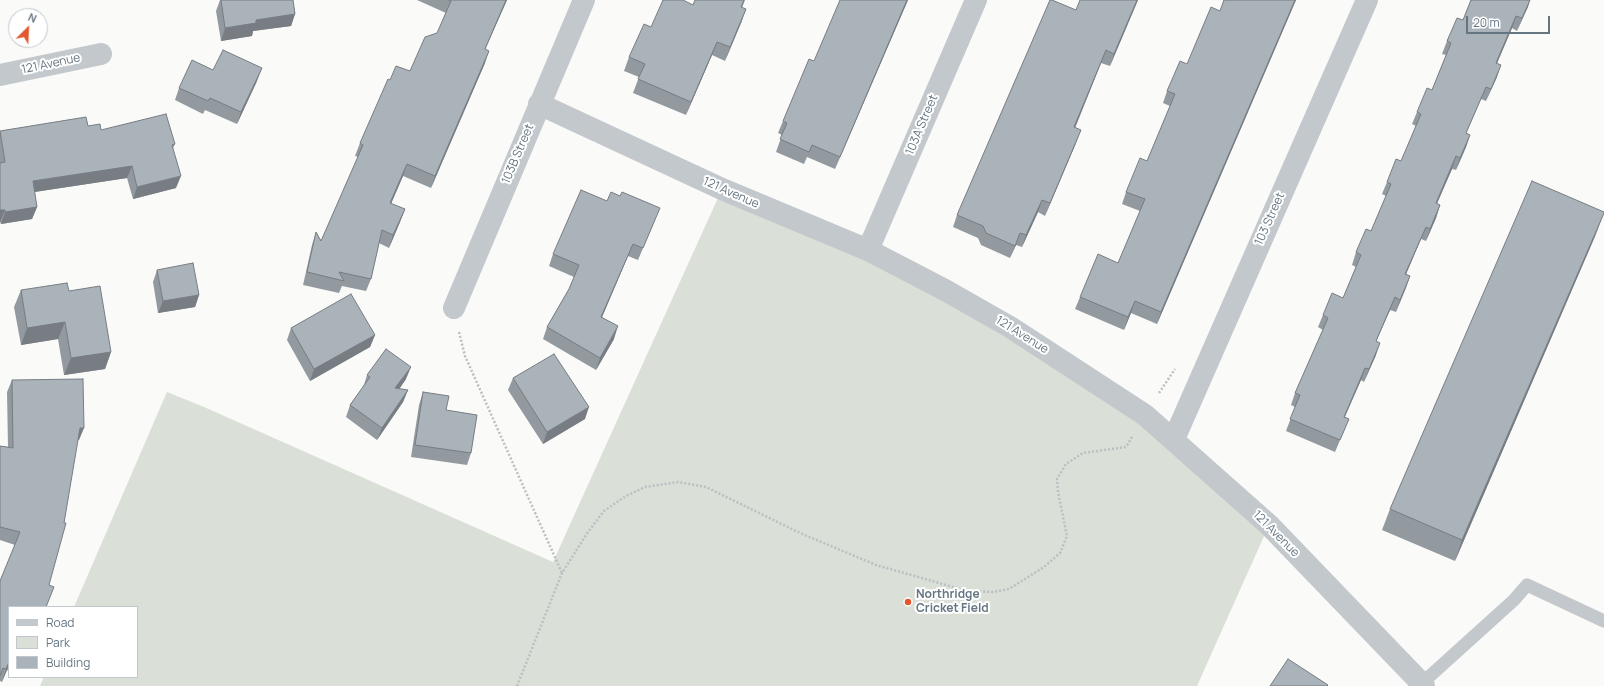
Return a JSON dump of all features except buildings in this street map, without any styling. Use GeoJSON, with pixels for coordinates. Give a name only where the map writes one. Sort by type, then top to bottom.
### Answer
{"type":"FeatureCollection","features":[{"type":"Feature","properties":{"kind":"street","name":"103B Street"},"geometry":{"type":"LineString","coordinates":[[454,308],[584,0]]}},
{"type":"Feature","properties":{"kind":"street","name":"103A Street"},"geometry":{"type":"LineString","coordinates":[[868,250],[976,0]]}},
{"type":"Feature","properties":{"kind":"street","name":"103 Street"},"geometry":{"type":"LineString","coordinates":[[1174,439],[1367,0]]}},
{"type":"Feature","properties":{"kind":"street","name":"121 Avenue"},"geometry":{"type":"LineString","coordinates":[[0,75],[101,54]]}},
{"type":"Feature","properties":{"kind":"street","name":"121 Avenue"},"geometry":{"type":"LineString","coordinates":[[539,104],[722,189],[868,250],[945,290],[1010,327],[1145,414],[1269,525],[1421,685]]}},
{"type":"Feature","properties":{"kind":"lane"},"geometry":{"type":"LineString","coordinates":[[1421,685],[1514,600],[1526,585],[1604,621]]}},
{"type":"Feature","properties":{"kind":"path"},"geometry":{"type":"LineString","coordinates":[[454,308],[465,356],[562,573]]}},
{"type":"Feature","properties":{"kind":"path"},"geometry":{"type":"LineString","coordinates":[[517,686],[562,573],[588,532],[604,511],[626,496],[645,487],[678,482],[706,487],[800,533],[876,565],[967,591],[993,592],[1009,588],[1044,566],[1060,553],[1067,536],[1058,492],[1057,479],[1066,464],[1083,453],[1126,447],[1145,414],[1175,368]]}},
{"type":"Feature","properties":{"kind":"green space"},"geometry":{"type":"Polygon","coordinates":[[[722,189],[868,250],[1145,415],[1269,525],[1197,686],[40,686],[44,678],[138,678],[138,606],[74,606],[167,392],[553,562],[722,189]]]}},
{"type":"Feature","properties":{"kind":"place","name":"Northridge Cricket Field"},"geometry":{"type":"Point","coordinates":[908,602]}}]}
